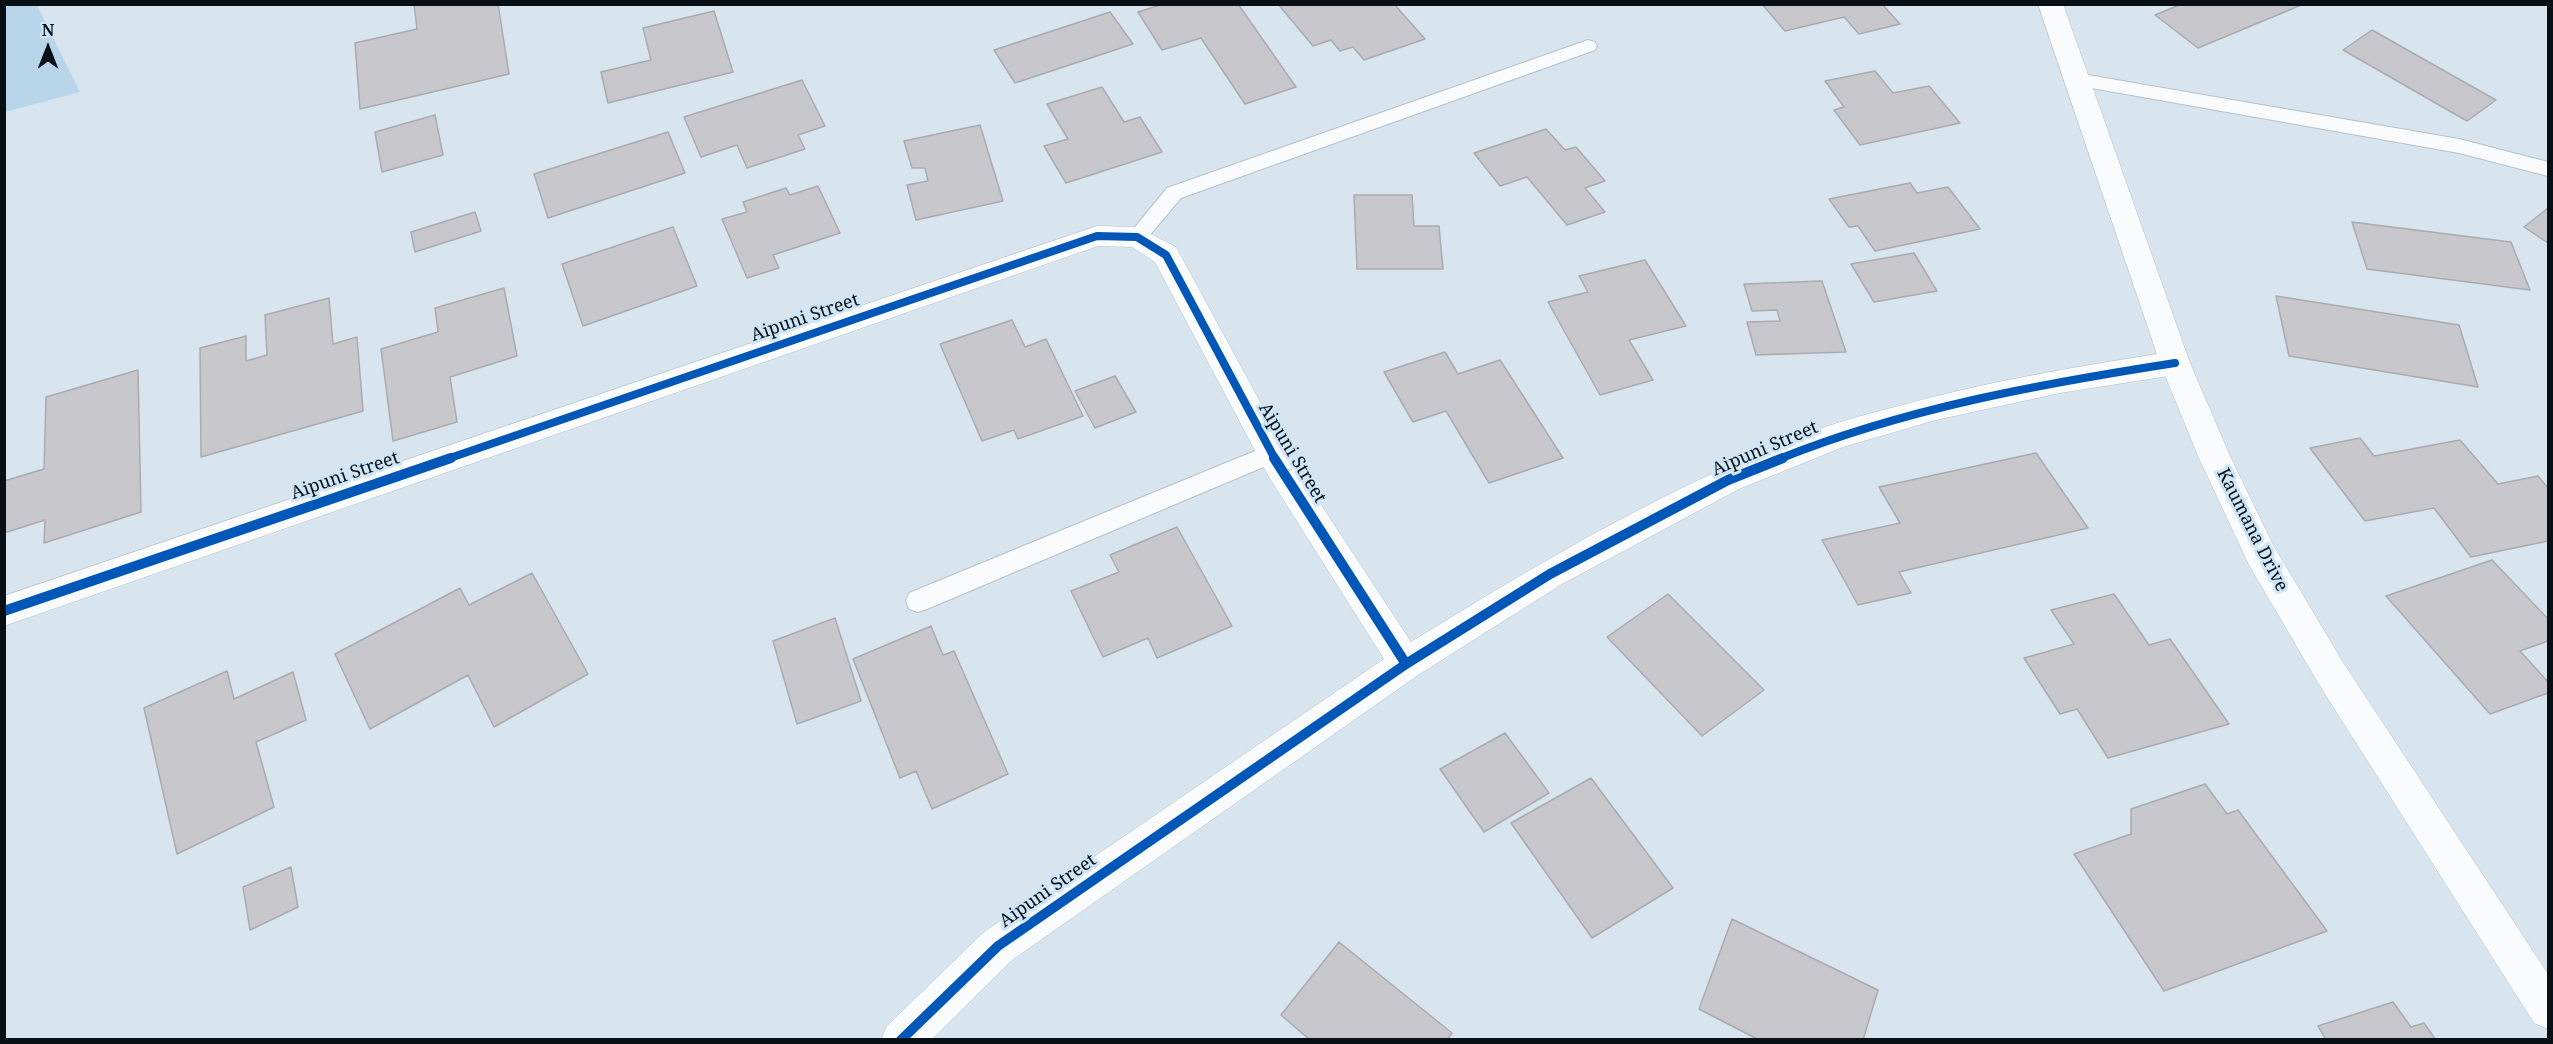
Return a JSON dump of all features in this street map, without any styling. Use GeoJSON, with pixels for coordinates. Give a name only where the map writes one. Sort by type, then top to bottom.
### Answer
{"type":"FeatureCollection","features":[{"type":"Feature","properties":{"kind":"street","name":"Kaumana Drive"},"geometry":{"type":"LineString","coordinates":[[2050,4],[2175,363],[2214,456],[2261,555],[2332,675],[2548,1009]]}},
{"type":"Feature","properties":{"kind":"street","name":"Aipuni Street"},"geometry":{"type":"LineString","coordinates":[[4,611],[1097,236],[1137,237],[1166,255],[1272,453],[1406,664]]}},
{"type":"Feature","properties":{"kind":"street","name":"Aipuni Street"},"geometry":{"type":"LineString","coordinates":[[901,1040],[998,946],[1406,664],[1550,574],[1728,480],[1836,436],[1936,408],[2049,384],[2175,363]]}},
{"type":"Feature","properties":{"kind":"lane"},"geometry":{"type":"LineString","coordinates":[[1137,237],[1174,193],[1588,46]]}},
{"type":"Feature","properties":{"kind":"lane"},"geometry":{"type":"LineString","coordinates":[[2076,79],[2459,147],[2548,169]]}},
{"type":"Feature","properties":{"kind":"lane"},"geometry":{"type":"LineString","coordinates":[[918,602],[1272,453]]}},
{"type":"Feature","properties":{"kind":"shaded area"},"geometry":{"type":"Polygon","coordinates":[[[5,4],[37,5],[80,92],[5,112],[5,4]]]}},
{"type":"Feature","properties":{"kind":"building"},"geometry":{"type":"Polygon","coordinates":[[[414,4],[498,4],[509,74],[360,109],[355,43],[417,29],[414,4]]]}},
{"type":"Feature","properties":{"kind":"building"},"geometry":{"type":"Polygon","coordinates":[[[1163,4],[1238,4],[1296,87],[1245,104],[1201,38],[1162,50],[1138,12],[1163,4]]]}},
{"type":"Feature","properties":{"kind":"building"},"geometry":{"type":"Polygon","coordinates":[[[1278,4],[1394,4],[1425,39],[1364,60],[1353,47],[1340,51],[1331,40],[1313,46],[1278,4]]]}},
{"type":"Feature","properties":{"kind":"building"},"geometry":{"type":"Polygon","coordinates":[[[1762,4],[1882,4],[1900,24],[1859,34],[1844,17],[1785,31],[1762,4]]]}},
{"type":"Feature","properties":{"kind":"building"},"geometry":{"type":"Polygon","coordinates":[[[2182,4],[2297,4],[2299,6],[2198,48],[2155,15],[2182,4]]]}},
{"type":"Feature","properties":{"kind":"building"},"geometry":{"type":"Polygon","coordinates":[[[714,11],[733,72],[608,103],[601,72],[651,60],[643,28],[714,11]]]}},
{"type":"Feature","properties":{"kind":"building"},"geometry":{"type":"Polygon","coordinates":[[[1110,12],[1133,44],[1015,83],[994,50],[1110,12]]]}},
{"type":"Feature","properties":{"kind":"building"},"geometry":{"type":"Polygon","coordinates":[[[2372,30],[2496,100],[2467,121],[2343,50],[2372,30]]]}},
{"type":"Feature","properties":{"kind":"building"},"geometry":{"type":"Polygon","coordinates":[[[1875,71],[1893,93],[1929,86],[1960,123],[1860,145],[1834,110],[1844,107],[1825,81],[1875,71]]]}},
{"type":"Feature","properties":{"kind":"building"},"geometry":{"type":"Polygon","coordinates":[[[802,80],[825,126],[798,135],[805,149],[747,168],[737,145],[701,157],[684,117],[802,80]]]}},
{"type":"Feature","properties":{"kind":"building"},"geometry":{"type":"Polygon","coordinates":[[[1102,87],[1124,122],[1140,117],[1162,152],[1066,183],[1044,146],[1068,139],[1047,104],[1102,87]]]}},
{"type":"Feature","properties":{"kind":"building"},"geometry":{"type":"Polygon","coordinates":[[[435,115],[443,155],[382,172],[375,132],[435,115]]]}},
{"type":"Feature","properties":{"kind":"building"},"geometry":{"type":"Polygon","coordinates":[[[980,125],[1003,201],[916,220],[907,185],[928,181],[925,168],[912,168],[904,141],[980,125]]]}},
{"type":"Feature","properties":{"kind":"building"},"geometry":{"type":"Polygon","coordinates":[[[1546,129],[1565,150],[1576,147],[1605,181],[1585,188],[1605,212],[1567,225],[1527,177],[1500,186],[1474,153],[1546,129]]]}},
{"type":"Feature","properties":{"kind":"building"},"geometry":{"type":"Polygon","coordinates":[[[668,132],[685,173],[548,218],[534,174],[668,132]]]}},
{"type":"Feature","properties":{"kind":"building"},"geometry":{"type":"Polygon","coordinates":[[[1910,183],[1917,193],[1948,187],[1980,229],[1875,251],[1858,226],[1849,227],[1829,199],[1910,183]]]}},
{"type":"Feature","properties":{"kind":"building"},"geometry":{"type":"Polygon","coordinates":[[[818,186],[840,233],[773,255],[779,268],[747,278],[722,219],[747,212],[743,202],[786,188],[790,195],[818,186]]]}},
{"type":"Feature","properties":{"kind":"building"},"geometry":{"type":"Polygon","coordinates":[[[1354,195],[1412,195],[1414,226],[1439,226],[1443,269],[1357,269],[1354,195]]]}},
{"type":"Feature","properties":{"kind":"building"},"geometry":{"type":"Polygon","coordinates":[[[2548,208],[2548,243],[2524,227],[2548,208]]]}},
{"type":"Feature","properties":{"kind":"building"},"geometry":{"type":"Polygon","coordinates":[[[475,212],[481,231],[415,252],[411,232],[475,212]]]}},
{"type":"Feature","properties":{"kind":"building"},"geometry":{"type":"Polygon","coordinates":[[[2352,222],[2511,242],[2530,290],[2367,269],[2352,222]]]}},
{"type":"Feature","properties":{"kind":"building"},"geometry":{"type":"Polygon","coordinates":[[[673,227],[697,286],[583,326],[562,264],[673,227]]]}},
{"type":"Feature","properties":{"kind":"building"},"geometry":{"type":"Polygon","coordinates":[[[1914,253],[1937,291],[1874,302],[1851,264],[1914,253]]]}},
{"type":"Feature","properties":{"kind":"building"},"geometry":{"type":"Polygon","coordinates":[[[1645,260],[1686,326],[1629,340],[1653,380],[1600,395],[1548,302],[1588,292],[1579,276],[1645,260]]]}},
{"type":"Feature","properties":{"kind":"building"},"geometry":{"type":"Polygon","coordinates":[[[1822,281],[1846,352],[1756,355],[1747,322],[1780,321],[1777,310],[1752,311],[1744,284],[1822,281]]]}},
{"type":"Feature","properties":{"kind":"building"},"geometry":{"type":"Polygon","coordinates":[[[504,288],[517,356],[450,377],[457,422],[393,441],[381,349],[438,332],[435,308],[504,288]]]}},
{"type":"Feature","properties":{"kind":"building"},"geometry":{"type":"Polygon","coordinates":[[[2276,296],[2459,325],[2478,387],[2289,356],[2276,296]]]}},
{"type":"Feature","properties":{"kind":"building"},"geometry":{"type":"Polygon","coordinates":[[[329,298],[333,344],[357,337],[363,411],[201,457],[200,348],[246,336],[246,361],[267,355],[265,315],[329,298]]]}},
{"type":"Feature","properties":{"kind":"building"},"geometry":{"type":"Polygon","coordinates":[[[1012,320],[1025,347],[1046,339],[1083,416],[1018,439],[1014,430],[982,441],[940,344],[1012,320]]]}},
{"type":"Feature","properties":{"kind":"building"},"geometry":{"type":"Polygon","coordinates":[[[1445,352],[1458,374],[1500,360],[1563,458],[1489,483],[1446,411],[1413,422],[1384,372],[1445,352]]]}},
{"type":"Feature","properties":{"kind":"building"},"geometry":{"type":"Polygon","coordinates":[[[138,370],[141,512],[44,543],[45,520],[4,533],[4,481],[44,469],[46,397],[138,370]]]}},
{"type":"Feature","properties":{"kind":"building"},"geometry":{"type":"Polygon","coordinates":[[[1115,376],[1136,412],[1095,428],[1075,391],[1115,376]]]}},
{"type":"Feature","properties":{"kind":"building"},"geometry":{"type":"Polygon","coordinates":[[[2360,438],[2374,456],[2460,440],[2498,484],[2538,476],[2548,488],[2548,541],[2471,557],[2434,508],[2365,521],[2310,448],[2360,438]]]}},
{"type":"Feature","properties":{"kind":"building"},"geometry":{"type":"Polygon","coordinates":[[[2036,453],[2088,528],[1899,572],[1911,593],[1858,605],[1822,540],[1900,523],[1879,487],[2036,453]]]}},
{"type":"Feature","properties":{"kind":"building"},"geometry":{"type":"Polygon","coordinates":[[[1177,527],[1232,626],[1157,658],[1148,638],[1103,657],[1071,591],[1119,572],[1110,555],[1177,527]]]}},
{"type":"Feature","properties":{"kind":"building"},"geometry":{"type":"Polygon","coordinates":[[[2492,560],[2548,619],[2548,641],[2520,651],[2548,682],[2548,693],[2490,714],[2386,596],[2492,560]]]}},
{"type":"Feature","properties":{"kind":"building"},"geometry":{"type":"Polygon","coordinates":[[[532,573],[588,674],[494,727],[468,675],[370,729],[335,654],[460,588],[469,605],[532,573]]]}},
{"type":"Feature","properties":{"kind":"building"},"geometry":{"type":"Polygon","coordinates":[[[1668,594],[1764,690],[1702,736],[1607,637],[1668,594]]]}},
{"type":"Feature","properties":{"kind":"building"},"geometry":{"type":"Polygon","coordinates":[[[2114,594],[2149,645],[2170,639],[2229,724],[2108,758],[2077,709],[2060,714],[2024,658],[2074,644],[2051,610],[2114,594]]]}},
{"type":"Feature","properties":{"kind":"building"},"geometry":{"type":"Polygon","coordinates":[[[835,618],[861,701],[797,724],[773,641],[835,618]]]}},
{"type":"Feature","properties":{"kind":"building"},"geometry":{"type":"Polygon","coordinates":[[[931,626],[943,655],[954,651],[1008,774],[932,809],[916,771],[900,778],[853,659],[931,626]]]}},
{"type":"Feature","properties":{"kind":"building"},"geometry":{"type":"Polygon","coordinates":[[[227,671],[234,699],[293,672],[306,720],[256,742],[274,807],[177,854],[144,708],[227,671]]]}},
{"type":"Feature","properties":{"kind":"building"},"geometry":{"type":"Polygon","coordinates":[[[1505,733],[1549,793],[1484,832],[1440,769],[1505,733]]]}},
{"type":"Feature","properties":{"kind":"building"},"geometry":{"type":"Polygon","coordinates":[[[1591,778],[1673,888],[1592,938],[1511,823],[1591,778]]]}},
{"type":"Feature","properties":{"kind":"building"},"geometry":{"type":"Polygon","coordinates":[[[2205,784],[2227,814],[2238,810],[2327,931],[2164,991],[2074,854],[2131,834],[2131,809],[2205,784]]]}},
{"type":"Feature","properties":{"kind":"building"},"geometry":{"type":"Polygon","coordinates":[[[291,867],[298,907],[250,930],[243,887],[291,867]]]}},
{"type":"Feature","properties":{"kind":"building"},"geometry":{"type":"Polygon","coordinates":[[[1732,919],[1878,990],[1863,1040],[1759,1040],[1699,1009],[1732,919]]]}},
{"type":"Feature","properties":{"kind":"building"},"geometry":{"type":"Polygon","coordinates":[[[1339,942],[1452,1033],[1447,1040],[1310,1040],[1281,1015],[1339,942]]]}},
{"type":"Feature","properties":{"kind":"building"},"geometry":{"type":"Polygon","coordinates":[[[2393,1002],[2411,1027],[2424,1023],[2436,1040],[2326,1040],[2318,1026],[2393,1002]]]}},
{"type":"Feature","properties":{"kind":"cycle path"},"geometry":{"type":"LineString","coordinates":[[4,611],[1097,236],[1137,237],[1166,255],[1280,468],[1406,664]]}},
{"type":"Feature","properties":{"kind":"cycle path"},"geometry":{"type":"LineString","coordinates":[[901,1040],[998,946],[1305,732],[1406,664],[1550,574],[1728,480],[1836,436],[1936,408],[2060,381],[2175,363]]}}]}
